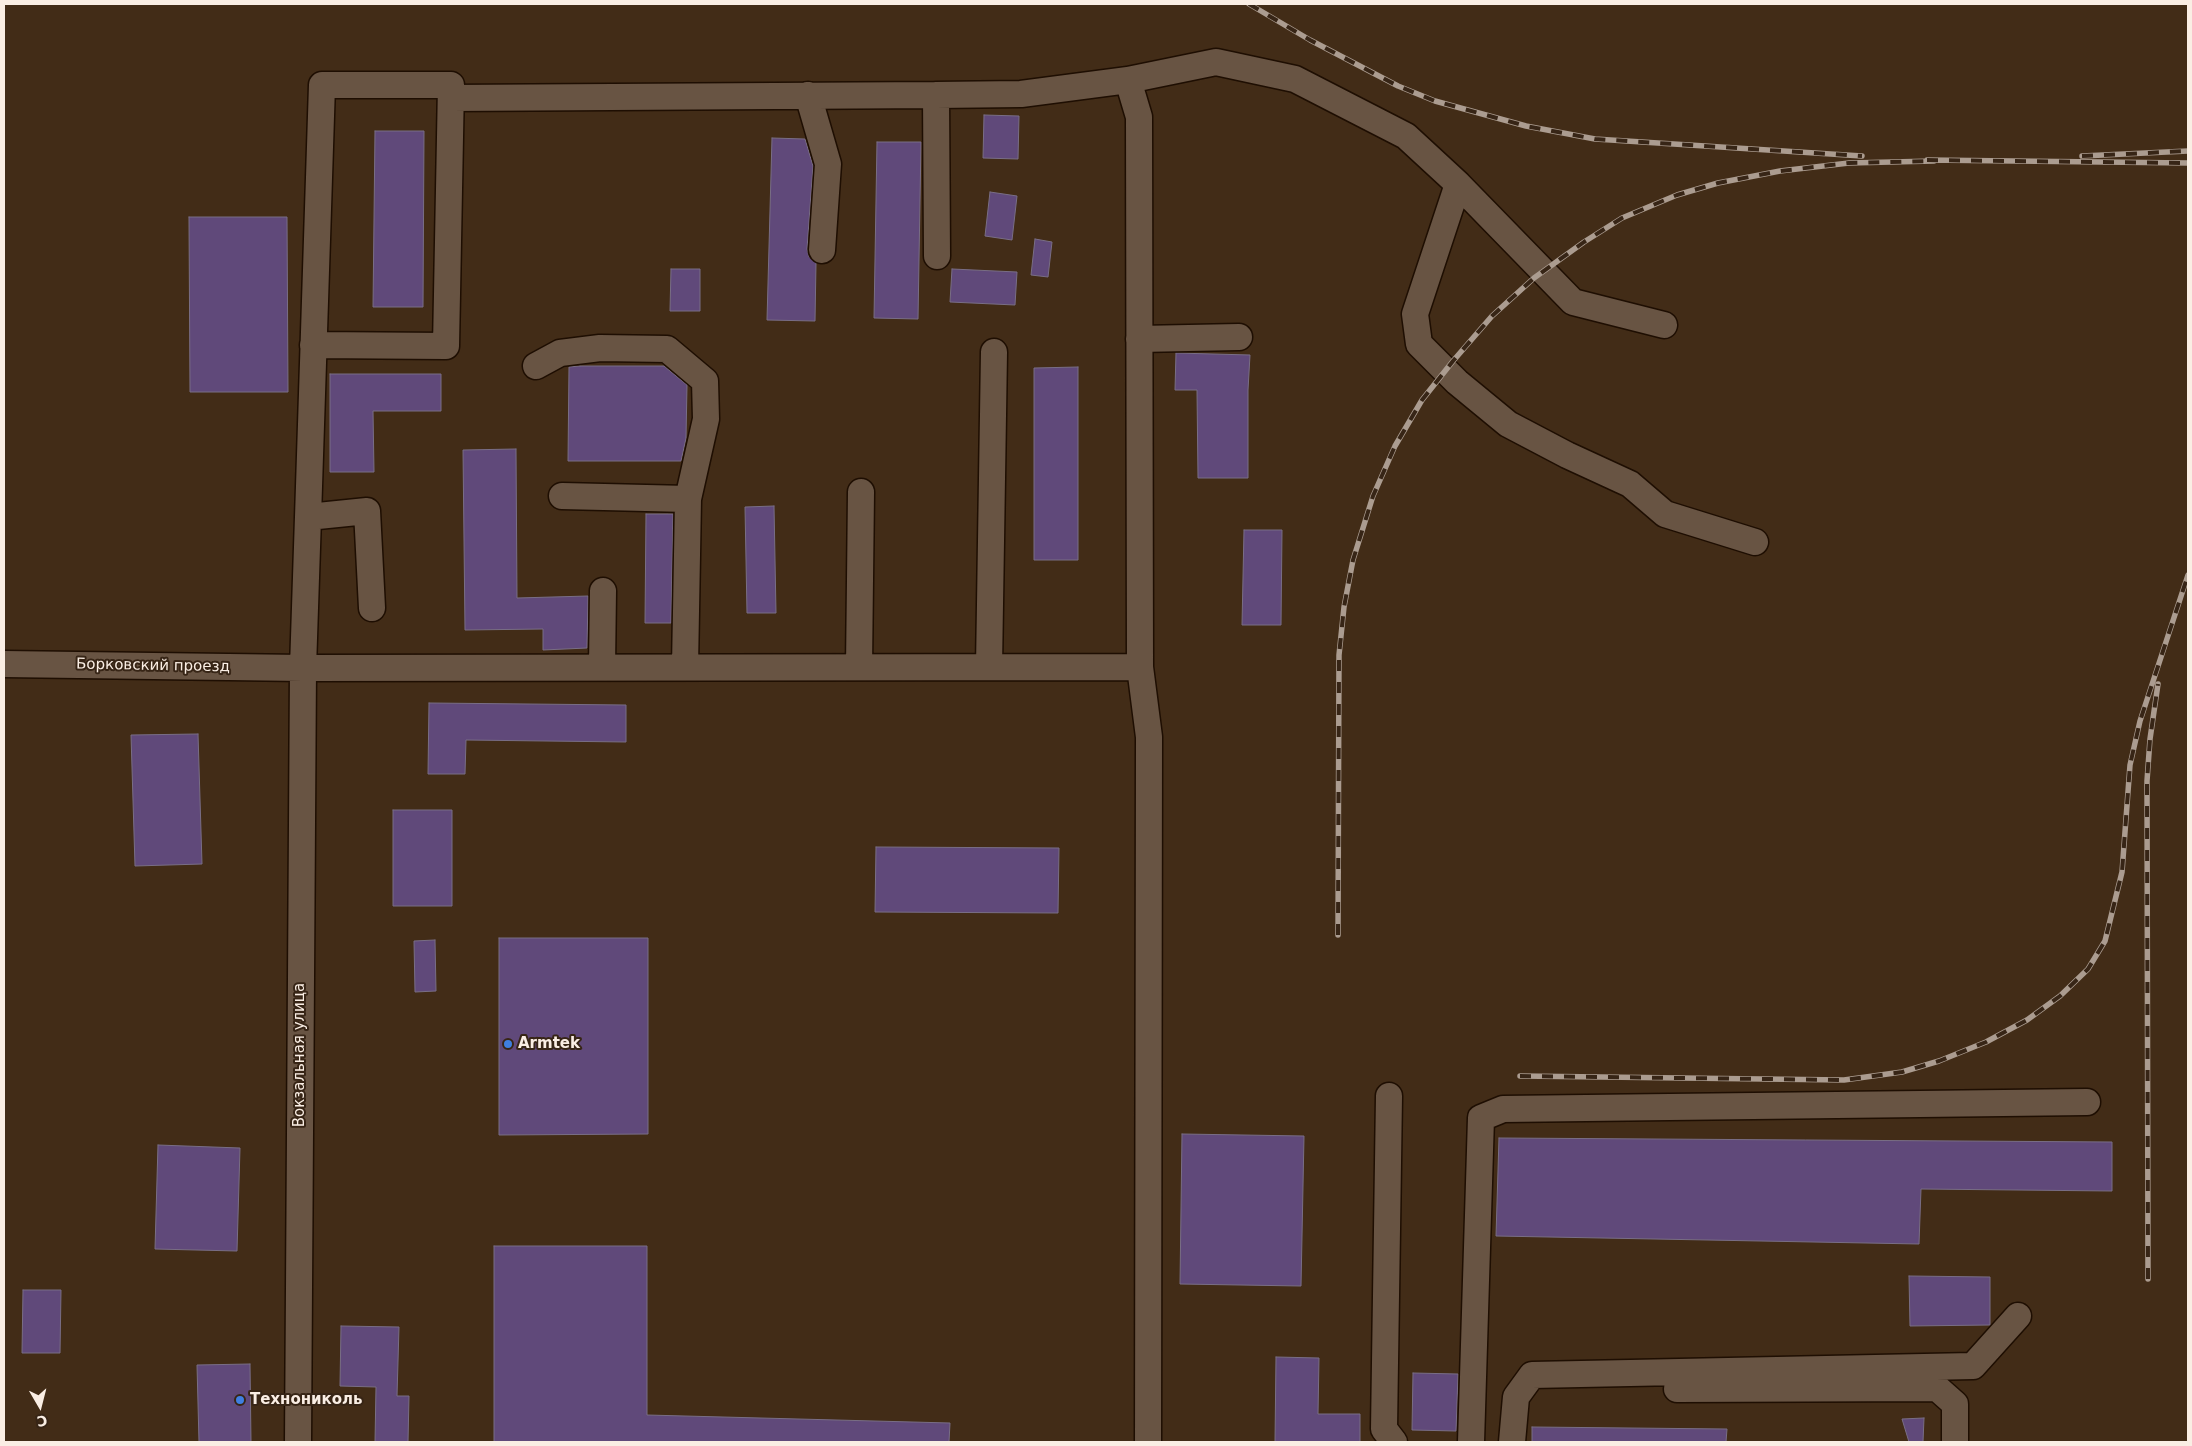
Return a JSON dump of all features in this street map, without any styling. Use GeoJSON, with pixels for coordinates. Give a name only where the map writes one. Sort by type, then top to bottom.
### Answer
{"type":"FeatureCollection","features":[{"type":"Feature","properties":{"kind":"street"},"geometry":{"type":"LineString","coordinates":[[314,345],[446,346],[451,98],[1021,94],[1128,80],[1216,62],[1295,79],[1406,136],[1458,184],[1573,302],[1664,324]]}},
{"type":"Feature","properties":{"kind":"street"},"geometry":{"type":"LineString","coordinates":[[1128,80],[1139,116],[1140,666],[1150,737],[1148,1442]]}},
{"type":"Feature","properties":{"kind":"street","name":"Вокзальная улица"},"geometry":{"type":"LineString","coordinates":[[298,1442],[303,668],[322,85],[451,85],[451,98]]}},
{"type":"Feature","properties":{"kind":"street"},"geometry":{"type":"LineString","coordinates":[[808,95],[828,164],[822,250]]}},
{"type":"Feature","properties":{"kind":"street"},"geometry":{"type":"LineString","coordinates":[[936,95],[937,256]]}},
{"type":"Feature","properties":{"kind":"street"},"geometry":{"type":"LineString","coordinates":[[1458,184],[1415,314],[1419,344],[1457,382],[1508,424],[1567,455],[1630,484],[1664,514],[1755,542]]}},
{"type":"Feature","properties":{"kind":"street"},"geometry":{"type":"LineString","coordinates":[[1139,339],[1238,337]]}},
{"type":"Feature","properties":{"kind":"street"},"geometry":{"type":"LineString","coordinates":[[536,366],[560,353],[600,348],[667,349],[705,381],[706,418],[688,499],[685,667]]}},
{"type":"Feature","properties":{"kind":"street"},"geometry":{"type":"LineString","coordinates":[[989,667],[994,352]]}},
{"type":"Feature","properties":{"kind":"street"},"geometry":{"type":"LineString","coordinates":[[859,667],[860,492]]}},
{"type":"Feature","properties":{"kind":"street"},"geometry":{"type":"LineString","coordinates":[[562,496],[688,499]]}},
{"type":"Feature","properties":{"kind":"street"},"geometry":{"type":"LineString","coordinates":[[308,517],[367,511],[372,608]]}},
{"type":"Feature","properties":{"kind":"street"},"geometry":{"type":"LineString","coordinates":[[602,591],[602,667]]}},
{"type":"Feature","properties":{"kind":"street","name":"Борковский проезд"},"geometry":{"type":"LineString","coordinates":[[4,664],[303,668],[1140,666]]}},
{"type":"Feature","properties":{"kind":"street"},"geometry":{"type":"LineString","coordinates":[[1389,1096],[1384,1429],[1394,1442]]}},
{"type":"Feature","properties":{"kind":"street"},"geometry":{"type":"LineString","coordinates":[[1470,1442],[1482,1118],[1503,1109],[2087,1102]]}},
{"type":"Feature","properties":{"kind":"street"},"geometry":{"type":"LineString","coordinates":[[1512,1442],[1516,1397],[1532,1374],[1973,1366],[2018,1316]]}},
{"type":"Feature","properties":{"kind":"street"},"geometry":{"type":"LineString","coordinates":[[1521,1390],[1937,1388],[1955,1404],[1955,1442]]}},
{"type":"Feature","properties":{"kind":"shaded area"},"geometry":{"type":"Polygon","coordinates":[[[4,4],[2188,4],[2188,1442],[4,1442],[4,4]]]}},
{"type":"Feature","properties":{"kind":"building"},"geometry":{"type":"Polygon","coordinates":[[[984,115],[1019,116],[1018,159],[983,158],[984,115]]]}},
{"type":"Feature","properties":{"kind":"building"},"geometry":{"type":"Polygon","coordinates":[[[375,131],[424,131],[423,307],[373,307],[375,131]]]}},
{"type":"Feature","properties":{"kind":"building"},"geometry":{"type":"Polygon","coordinates":[[[772,138],[805,139],[813,166],[807,249],[809,257],[816,263],[815,321],[767,320],[772,138]]]}},
{"type":"Feature","properties":{"kind":"building"},"geometry":{"type":"Polygon","coordinates":[[[877,142],[921,142],[918,319],[874,318],[877,142]]]}},
{"type":"Feature","properties":{"kind":"building"},"geometry":{"type":"Polygon","coordinates":[[[990,192],[1017,196],[1012,240],[985,236],[990,192]]]}},
{"type":"Feature","properties":{"kind":"building"},"geometry":{"type":"Polygon","coordinates":[[[189,217],[287,217],[288,392],[190,392],[189,217]]]}},
{"type":"Feature","properties":{"kind":"building"},"geometry":{"type":"Polygon","coordinates":[[[1035,239],[1052,242],[1048,277],[1031,275],[1035,239]]]}},
{"type":"Feature","properties":{"kind":"building"},"geometry":{"type":"Polygon","coordinates":[[[671,269],[700,269],[700,311],[670,311],[671,269]]]}},
{"type":"Feature","properties":{"kind":"building"},"geometry":{"type":"Polygon","coordinates":[[[952,269],[1017,272],[1015,305],[950,302],[952,269]]]}},
{"type":"Feature","properties":{"kind":"building"},"geometry":{"type":"Polygon","coordinates":[[[1176,353],[1250,355],[1248,478],[1198,478],[1197,390],[1175,390],[1176,353]]]}},
{"type":"Feature","properties":{"kind":"building"},"geometry":{"type":"Polygon","coordinates":[[[664,366],[687,385],[686,438],[681,461],[568,461],[569,367],[664,366]]]}},
{"type":"Feature","properties":{"kind":"building"},"geometry":{"type":"Polygon","coordinates":[[[1078,367],[1078,560],[1034,560],[1034,368],[1078,367]]]}},
{"type":"Feature","properties":{"kind":"building"},"geometry":{"type":"Polygon","coordinates":[[[330,374],[441,374],[441,411],[373,411],[374,472],[330,472],[330,374]]]}},
{"type":"Feature","properties":{"kind":"building"},"geometry":{"type":"Polygon","coordinates":[[[516,449],[517,598],[588,596],[587,648],[543,650],[543,629],[465,630],[463,450],[516,449]]]}},
{"type":"Feature","properties":{"kind":"building"},"geometry":{"type":"Polygon","coordinates":[[[774,506],[776,613],[747,613],[745,507],[774,506]]]}},
{"type":"Feature","properties":{"kind":"building"},"geometry":{"type":"Polygon","coordinates":[[[646,514],[673,514],[671,623],[645,623],[646,514]]]}},
{"type":"Feature","properties":{"kind":"building"},"geometry":{"type":"Polygon","coordinates":[[[1244,530],[1282,530],[1281,625],[1242,625],[1244,530]]]}},
{"type":"Feature","properties":{"kind":"building"},"geometry":{"type":"Polygon","coordinates":[[[429,703],[626,705],[626,742],[466,740],[465,774],[428,774],[429,703]]]}},
{"type":"Feature","properties":{"kind":"building"},"geometry":{"type":"Polygon","coordinates":[[[198,734],[202,864],[135,866],[131,735],[198,734]]]}},
{"type":"Feature","properties":{"kind":"building"},"geometry":{"type":"Polygon","coordinates":[[[393,810],[452,810],[452,906],[393,906],[393,810]]]}},
{"type":"Feature","properties":{"kind":"building"},"geometry":{"type":"Polygon","coordinates":[[[876,847],[1059,848],[1058,913],[875,912],[876,847]]]}},
{"type":"Feature","properties":{"kind":"building"},"geometry":{"type":"Polygon","coordinates":[[[499,938],[648,938],[648,1134],[499,1135],[499,938]]]}},
{"type":"Feature","properties":{"kind":"building"},"geometry":{"type":"Polygon","coordinates":[[[435,940],[436,991],[415,992],[414,941],[435,940]]]}},
{"type":"Feature","properties":{"kind":"building"},"geometry":{"type":"Polygon","coordinates":[[[1182,1134],[1304,1136],[1301,1286],[1180,1284],[1182,1134]]]}},
{"type":"Feature","properties":{"kind":"building"},"geometry":{"type":"Polygon","coordinates":[[[1499,1138],[2112,1142],[2112,1191],[1921,1189],[1919,1244],[1496,1236],[1499,1138]]]}},
{"type":"Feature","properties":{"kind":"building"},"geometry":{"type":"Polygon","coordinates":[[[158,1145],[240,1148],[237,1251],[155,1249],[158,1145]]]}},
{"type":"Feature","properties":{"kind":"building"},"geometry":{"type":"Polygon","coordinates":[[[494,1246],[647,1246],[647,1415],[950,1423],[949,1442],[494,1442],[494,1246]]]}},
{"type":"Feature","properties":{"kind":"building"},"geometry":{"type":"Polygon","coordinates":[[[1909,1276],[1990,1277],[1990,1325],[1910,1326],[1909,1276]]]}},
{"type":"Feature","properties":{"kind":"building"},"geometry":{"type":"Polygon","coordinates":[[[23,1290],[61,1290],[60,1353],[22,1353],[23,1290]]]}},
{"type":"Feature","properties":{"kind":"building"},"geometry":{"type":"Polygon","coordinates":[[[341,1326],[399,1327],[397,1396],[409,1396],[408,1442],[375,1442],[376,1387],[340,1386],[341,1326]]]}},
{"type":"Feature","properties":{"kind":"building"},"geometry":{"type":"Polygon","coordinates":[[[1276,1357],[1319,1358],[1318,1414],[1360,1414],[1360,1442],[1275,1442],[1276,1357]]]}},
{"type":"Feature","properties":{"kind":"building"},"geometry":{"type":"Polygon","coordinates":[[[250,1364],[251,1442],[199,1442],[197,1365],[250,1364]]]}},
{"type":"Feature","properties":{"kind":"building"},"geometry":{"type":"Polygon","coordinates":[[[1413,1373],[1458,1374],[1456,1431],[1412,1430],[1413,1373]]]}},
{"type":"Feature","properties":{"kind":"building"},"geometry":{"type":"Polygon","coordinates":[[[1924,1418],[1923,1442],[1909,1442],[1902,1419],[1924,1418]]]}},
{"type":"Feature","properties":{"kind":"building"},"geometry":{"type":"Polygon","coordinates":[[[1532,1427],[1727,1429],[1726,1442],[1532,1442],[1532,1427]]]}},
{"type":"Feature","properties":{"kind":"railway"},"geometry":{"type":"LineString","coordinates":[[1249,4],[1310,40],[1398,86],[1435,101],[1526,126],[1595,139],[1862,156]]}},
{"type":"Feature","properties":{"kind":"railway"},"geometry":{"type":"LineString","coordinates":[[2082,156],[2188,151]]}},
{"type":"Feature","properties":{"kind":"railway"},"geometry":{"type":"LineString","coordinates":[[1927,160],[2188,163]]}},
{"type":"Feature","properties":{"kind":"railway"},"geometry":{"type":"LineString","coordinates":[[1338,935],[1339,655],[1344,607],[1353,560],[1373,496],[1395,446],[1422,400],[1492,316],[1534,278],[1584,242],[1622,218],[1677,195],[1718,183],[1780,171],[1849,163],[1934,161]]}},
{"type":"Feature","properties":{"kind":"railway"},"geometry":{"type":"LineString","coordinates":[[1520,1076],[1844,1080],[1902,1072],[1939,1061],[1986,1042],[2027,1020],[2060,996],[2088,969],[2105,941],[2122,872],[2130,765],[2140,721],[2188,575]]}},
{"type":"Feature","properties":{"kind":"railway"},"geometry":{"type":"LineString","coordinates":[[2148,1279],[2147,781],[2150,739],[2158,684]]}},
{"type":"Feature","properties":{"kind":"place","name":"Armtek"},"geometry":{"type":"Point","coordinates":[508,1044]}},
{"type":"Feature","properties":{"kind":"place","name":"Технониколь"},"geometry":{"type":"Point","coordinates":[240,1400]}}]}
